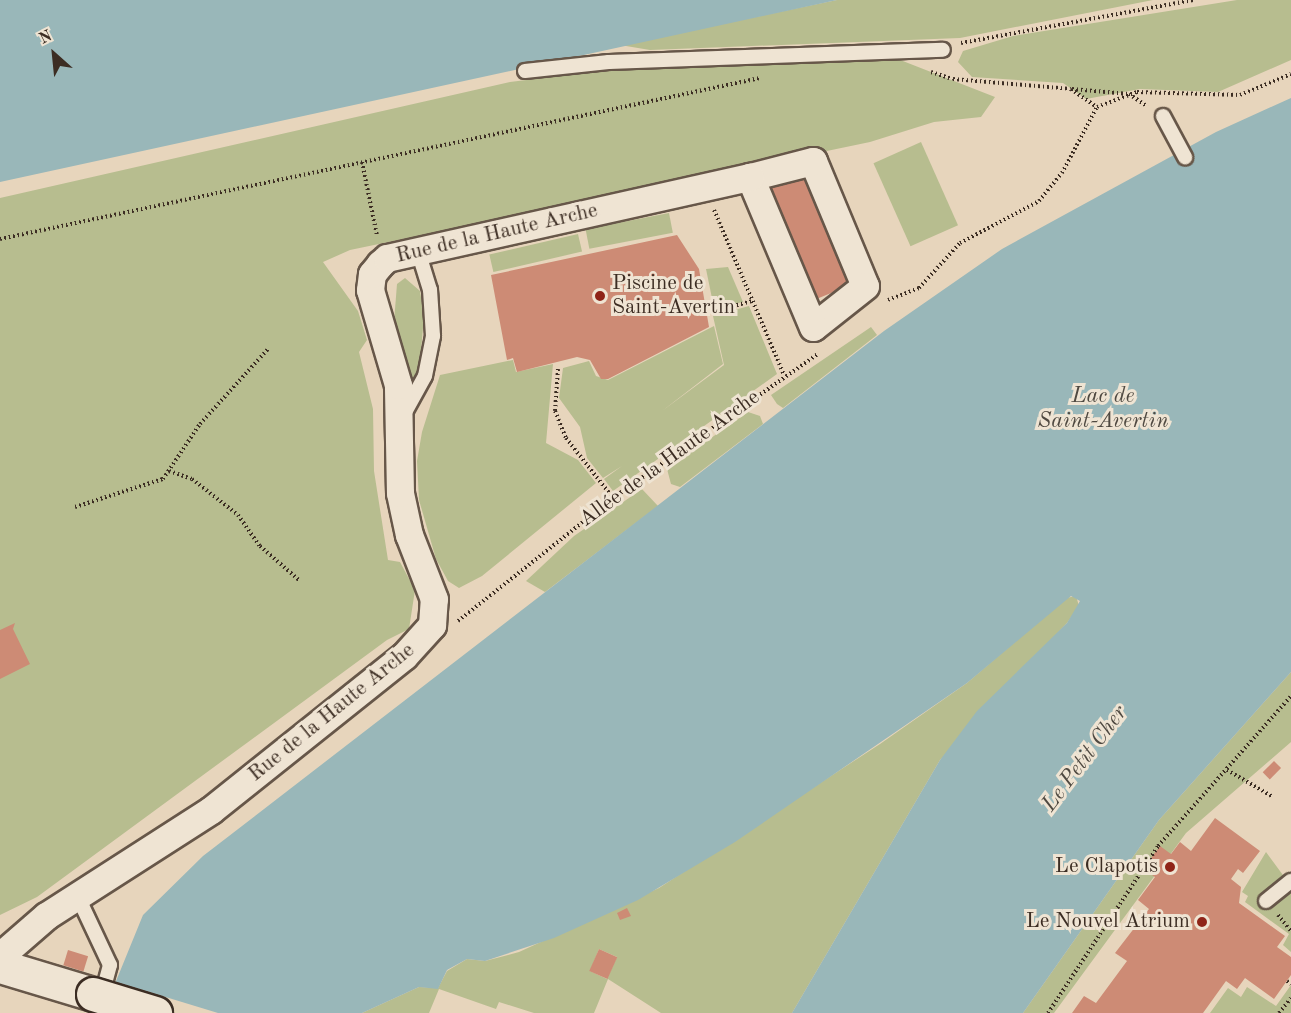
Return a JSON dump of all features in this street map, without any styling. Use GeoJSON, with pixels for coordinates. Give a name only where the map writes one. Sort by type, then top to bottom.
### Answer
{"type":"FeatureCollection","features":[{"type":"Feature","properties":{"kind":"street","name":"Rue de la Haute Arche"},"geometry":{"type":"LineString","coordinates":[[78,897],[210,810],[421,641],[432,625],[434,600],[409,535],[400,493],[398,385],[370,290],[372,274],[387,258],[813,161],[865,286],[813,327],[750,177]]}},
{"type":"Feature","properties":{"kind":"street"},"geometry":{"type":"LineString","coordinates":[[0,956],[19,936],[78,897]]}},
{"type":"Feature","properties":{"kind":"street"},"geometry":{"type":"LineString","coordinates":[[0,966],[95,1003],[155,1013]]}},
{"type":"Feature","properties":{"kind":"lane"},"geometry":{"type":"LineString","coordinates":[[525,71],[609,62],[943,50]]}},
{"type":"Feature","properties":{"kind":"lane"},"geometry":{"type":"LineString","coordinates":[[1162,116],[1185,157]]}},
{"type":"Feature","properties":{"kind":"lane"},"geometry":{"type":"LineString","coordinates":[[400,421],[425,376],[433,336],[430,290],[418,251]]}},
{"type":"Feature","properties":{"kind":"lane"},"geometry":{"type":"LineString","coordinates":[[1266,901],[1291,881]]}},
{"type":"Feature","properties":{"kind":"lane"},"geometry":{"type":"LineString","coordinates":[[78,897],[110,966],[95,1003]]}},
{"type":"Feature","properties":{"kind":"path"},"geometry":{"type":"LineString","coordinates":[[943,50],[1024,27],[1193,0]]}},
{"type":"Feature","properties":{"kind":"path"},"geometry":{"type":"LineString","coordinates":[[924,69],[953,79],[1129,94],[1240,95],[1291,74]]}},
{"type":"Feature","properties":{"kind":"path"},"geometry":{"type":"LineString","coordinates":[[0,239],[772,75]]}},
{"type":"Feature","properties":{"kind":"path"},"geometry":{"type":"LineString","coordinates":[[1071,89],[1097,106]]}},
{"type":"Feature","properties":{"kind":"path"},"geometry":{"type":"LineString","coordinates":[[882,303],[919,288],[960,243],[1039,201],[1062,173],[1097,106],[1129,94]]}},
{"type":"Feature","properties":{"kind":"path"},"geometry":{"type":"LineString","coordinates":[[1129,94],[1162,116]]}},
{"type":"Feature","properties":{"kind":"path"},"geometry":{"type":"LineString","coordinates":[[362,162],[374,224]]}},
{"type":"Feature","properties":{"kind":"path"},"geometry":{"type":"LineString","coordinates":[[704,187],[784,375]]}},
{"type":"Feature","properties":{"kind":"path"},"geometry":{"type":"LineString","coordinates":[[715,311],[753,301]]}},
{"type":"Feature","properties":{"kind":"path"},"geometry":{"type":"LineString","coordinates":[[75,507],[146,488],[169,471],[200,424],[270,348]]}},
{"type":"Feature","properties":{"kind":"path","name":"Allée de la Haute Arche"},"geometry":{"type":"LineString","coordinates":[[447,623],[459,621],[612,498],[784,375],[822,351]]}},
{"type":"Feature","properties":{"kind":"path"},"geometry":{"type":"LineString","coordinates":[[558,369],[555,411],[566,438],[612,498]]}},
{"type":"Feature","properties":{"kind":"path"},"geometry":{"type":"LineString","coordinates":[[169,471],[192,479],[238,515],[266,552],[299,580]]}},
{"type":"Feature","properties":{"kind":"path"},"geometry":{"type":"LineString","coordinates":[[1048,1013],[1158,846],[1291,696]]}},
{"type":"Feature","properties":{"kind":"path"},"geometry":{"type":"LineString","coordinates":[[1227,770],[1274,797]]}},
{"type":"Feature","properties":{"kind":"path"},"geometry":{"type":"LineString","coordinates":[[1279,1013],[1291,998]]}},
{"type":"Feature","properties":{"kind":"green space"},"geometry":{"type":"Polygon","coordinates":[[[837,0],[1153,0],[960,38],[650,50],[620,45],[837,0]]]}},
{"type":"Feature","properties":{"kind":"green space"},"geometry":{"type":"Polygon","coordinates":[[[1237,0],[1291,0],[1291,60],[1218,92],[1140,89],[1086,99],[1063,83],[972,77],[958,62],[963,51],[1013,36],[1237,0]]]}},
{"type":"Feature","properties":{"kind":"green space"},"geometry":{"type":"Polygon","coordinates":[[[890,56],[995,97],[981,117],[934,122],[870,142],[350,250],[323,262],[358,311],[367,340],[359,352],[373,409],[374,471],[388,560],[400,562],[415,590],[409,629],[387,640],[37,897],[0,915],[0,198],[510,82],[607,70],[890,56]]]}},
{"type":"Feature","properties":{"kind":"green space"},"geometry":{"type":"Polygon","coordinates":[[[921,142],[958,225],[911,246],[873,163],[921,142]]]}},
{"type":"Feature","properties":{"kind":"green space"},"geometry":{"type":"Polygon","coordinates":[[[669,213],[673,233],[589,249],[586,229],[669,213]]]}},
{"type":"Feature","properties":{"kind":"green space"},"geometry":{"type":"Polygon","coordinates":[[[578,234],[582,252],[493,272],[489,254],[578,234]]]}},
{"type":"Feature","properties":{"kind":"green space"},"geometry":{"type":"Polygon","coordinates":[[[728,267],[743,302],[714,308],[706,269],[728,267]]]}},
{"type":"Feature","properties":{"kind":"green space"},"geometry":{"type":"Polygon","coordinates":[[[405,278],[420,291],[424,316],[420,363],[412,383],[394,322],[397,284],[405,278]]]}},
{"type":"Feature","properties":{"kind":"green space"},"geometry":{"type":"Polygon","coordinates":[[[749,306],[777,374],[613,491],[604,479],[622,466],[603,478],[587,458],[580,427],[559,398],[563,368],[589,361],[596,376],[608,380],[714,326],[723,364],[662,411],[724,365],[713,316],[749,306]]]}},
{"type":"Feature","properties":{"kind":"green space"},"geometry":{"type":"Polygon","coordinates":[[[871,327],[877,335],[783,408],[777,404],[771,395],[871,327]]]}},
{"type":"Feature","properties":{"kind":"green space"},"geometry":{"type":"Polygon","coordinates":[[[513,360],[516,372],[553,364],[546,443],[578,460],[596,483],[482,576],[459,588],[448,581],[436,559],[419,500],[417,461],[422,432],[440,375],[513,360]]]}},
{"type":"Feature","properties":{"kind":"green space"},"geometry":{"type":"Polygon","coordinates":[[[748,412],[760,416],[763,424],[680,487],[671,484],[667,469],[748,412]]]}},
{"type":"Feature","properties":{"kind":"green space"},"geometry":{"type":"Polygon","coordinates":[[[642,489],[658,506],[545,592],[526,581],[574,536],[642,489]]]}},
{"type":"Feature","properties":{"kind":"green space"},"geometry":{"type":"Polygon","coordinates":[[[1076,596],[1079,606],[1067,623],[940,760],[792,1013],[661,1013],[608,979],[594,1013],[534,1013],[499,1002],[496,1009],[439,989],[429,1013],[362,1013],[419,987],[438,988],[447,971],[467,959],[485,961],[519,952],[659,888],[880,744],[967,683],[1066,598],[1076,596]],[[599,949],[590,971],[607,979],[617,957],[599,949]]]}},
{"type":"Feature","properties":{"kind":"green space"},"geometry":{"type":"Polygon","coordinates":[[[1291,672],[1291,742],[1186,833],[1054,1013],[1023,1013],[1159,820],[1291,672]]]}},
{"type":"Feature","properties":{"kind":"green space"},"geometry":{"type":"Polygon","coordinates":[[[1266,852],[1291,886],[1291,952],[1283,945],[1289,934],[1245,902],[1248,896],[1242,892],[1266,852]]]}},
{"type":"Feature","properties":{"kind":"green space"},"geometry":{"type":"Polygon","coordinates":[[[1291,985],[1291,1013],[1210,1013],[1228,988],[1241,997],[1247,987],[1276,1006],[1291,985]]]}},
{"type":"Feature","properties":{"kind":"water"},"geometry":{"type":"Polygon","coordinates":[[[0,0],[837,0],[0,182],[0,0]]]}},
{"type":"Feature","properties":{"kind":"water","name":"Lac de Saint-Avertin"},"geometry":{"type":"Polygon","coordinates":[[[1291,98],[1291,672],[1159,820],[1023,1013],[792,1013],[940,760],[977,711],[1067,623],[1080,601],[1071,596],[967,683],[735,842],[638,900],[554,938],[485,961],[467,959],[447,970],[438,989],[419,987],[362,1013],[103,1013],[143,915],[203,856],[884,331],[1002,249],[1216,132],[1291,98]]]}},
{"type":"Feature","properties":{"kind":"pier"},"geometry":{"type":"Polygon","coordinates":[[[113,981],[218,1013],[103,1013],[113,981]]]}},
{"type":"Feature","properties":{"kind":"building"},"geometry":{"type":"Polygon","coordinates":[[[810,170],[856,283],[805,304],[759,191],[810,170]]]}},
{"type":"Feature","properties":{"kind":"building","name":"Piscine de Saint-Avertin"},"geometry":{"type":"Polygon","coordinates":[[[677,235],[699,269],[709,327],[608,379],[601,379],[590,360],[577,357],[517,372],[513,358],[507,360],[491,275],[677,235]]]}},
{"type":"Feature","properties":{"kind":"building"},"geometry":{"type":"Polygon","coordinates":[[[15,623],[13,629],[30,664],[0,679],[0,630],[15,623]]]}},
{"type":"Feature","properties":{"kind":"building"},"geometry":{"type":"Polygon","coordinates":[[[1274,761],[1281,768],[1270,779],[1263,772],[1274,761]]]}},
{"type":"Feature","properties":{"kind":"building","name":"Le Nouvel Atrium"},"geometry":{"type":"Polygon","coordinates":[[[1215,818],[1260,851],[1243,873],[1238,869],[1231,879],[1241,887],[1239,903],[1285,936],[1277,947],[1291,957],[1291,975],[1274,999],[1245,978],[1237,989],[1226,981],[1203,1013],[1072,1013],[1084,996],[1096,1003],[1127,961],[1115,953],[1149,909],[1138,900],[1155,877],[1143,869],[1160,846],[1171,854],[1180,842],[1191,851],[1215,818]]]}},
{"type":"Feature","properties":{"kind":"building"},"geometry":{"type":"Polygon","coordinates":[[[627,908],[631,916],[620,920],[617,913],[627,908]]]}},
{"type":"Feature","properties":{"kind":"building"},"geometry":{"type":"Polygon","coordinates":[[[599,949],[617,957],[608,979],[589,971],[599,949]]]}},
{"type":"Feature","properties":{"kind":"building"},"geometry":{"type":"Polygon","coordinates":[[[68,950],[88,956],[83,971],[63,965],[68,950]]]}},
{"type":"Feature","properties":{"kind":"place","name":"Piscine de Saint-Avertin"},"geometry":{"type":"Point","coordinates":[600,296]}},
{"type":"Feature","properties":{"kind":"place","name":"Le Clapotis"},"geometry":{"type":"Point","coordinates":[1170,867]}},
{"type":"Feature","properties":{"kind":"place","name":"Le Nouvel Atrium"},"geometry":{"type":"Point","coordinates":[1202,922]}},
{"type":"Feature","properties":{"kind":"water label","name":"Le Petit Cher"},"geometry":{"type":"Point","coordinates":[1085,759]}}]}
